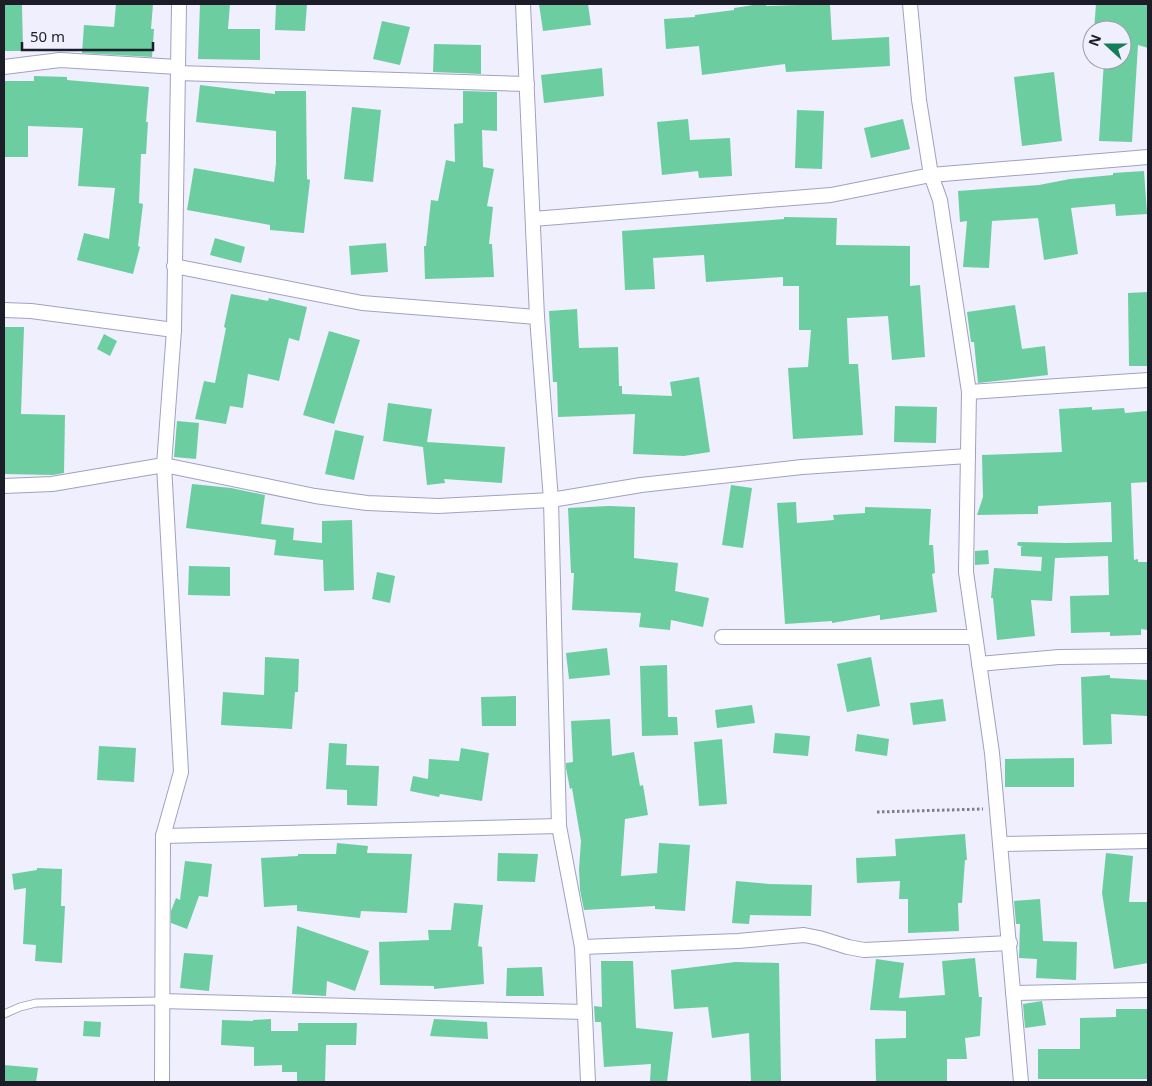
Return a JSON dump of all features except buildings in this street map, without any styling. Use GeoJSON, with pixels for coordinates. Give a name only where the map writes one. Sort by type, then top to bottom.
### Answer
{"type":"FeatureCollection","features":[{"type":"Feature","properties":{"kind":"street"},"geometry":{"type":"LineString","coordinates":[[162,1082],[163,836],[181,772],[164,465],[174,330],[179,4]]}},
{"type":"Feature","properties":{"kind":"street"},"geometry":{"type":"LineString","coordinates":[[523,4],[537,317],[551,500],[559,826],[582,947],[588,1082]]}},
{"type":"Feature","properties":{"kind":"street"},"geometry":{"type":"LineString","coordinates":[[910,4],[919,100],[931,175],[940,200],[969,392],[966,572],[992,753],[1021,1082]]}},
{"type":"Feature","properties":{"kind":"street"},"geometry":{"type":"LineString","coordinates":[[4,67],[60,60],[178,70],[527,84]]}},
{"type":"Feature","properties":{"kind":"street"},"geometry":{"type":"LineString","coordinates":[[533,218],[831,195],[931,175],[1148,157]]}},
{"type":"Feature","properties":{"kind":"street"},"geometry":{"type":"LineString","coordinates":[[174,266],[362,303],[537,317]]}},
{"type":"Feature","properties":{"kind":"street"},"geometry":{"type":"LineString","coordinates":[[4,310],[31,311],[174,330]]}},
{"type":"Feature","properties":{"kind":"street"},"geometry":{"type":"LineString","coordinates":[[969,392],[1148,380]]}},
{"type":"Feature","properties":{"kind":"street"},"geometry":{"type":"LineString","coordinates":[[4,486],[52,484],[164,465],[315,496],[367,503],[438,506],[551,500],[641,485],[802,467],[968,456]]}},
{"type":"Feature","properties":{"kind":"street"},"geometry":{"type":"LineString","coordinates":[[722,637],[975,637]]}},
{"type":"Feature","properties":{"kind":"street"},"geometry":{"type":"LineString","coordinates":[[979,664],[1060,656],[1148,656]]}},
{"type":"Feature","properties":{"kind":"street"},"geometry":{"type":"LineString","coordinates":[[163,836],[559,826]]}},
{"type":"Feature","properties":{"kind":"street"},"geometry":{"type":"LineString","coordinates":[[1000,844],[1148,841]]}},
{"type":"Feature","properties":{"kind":"street"},"geometry":{"type":"LineString","coordinates":[[582,947],[738,941],[804,935],[864,950],[1010,943]]}},
{"type":"Feature","properties":{"kind":"street"},"geometry":{"type":"LineString","coordinates":[[1013,993],[1148,990]]}},
{"type":"Feature","properties":{"kind":"street"},"geometry":{"type":"LineString","coordinates":[[161,1001],[585,1012]]}},
{"type":"Feature","properties":{"kind":"lane"},"geometry":{"type":"LineString","coordinates":[[4,1014],[20,1006],[36,1003],[161,1001]]}},
{"type":"Feature","properties":{"kind":"path"},"geometry":{"type":"LineString","coordinates":[[877,812],[997,808]]}}]}
